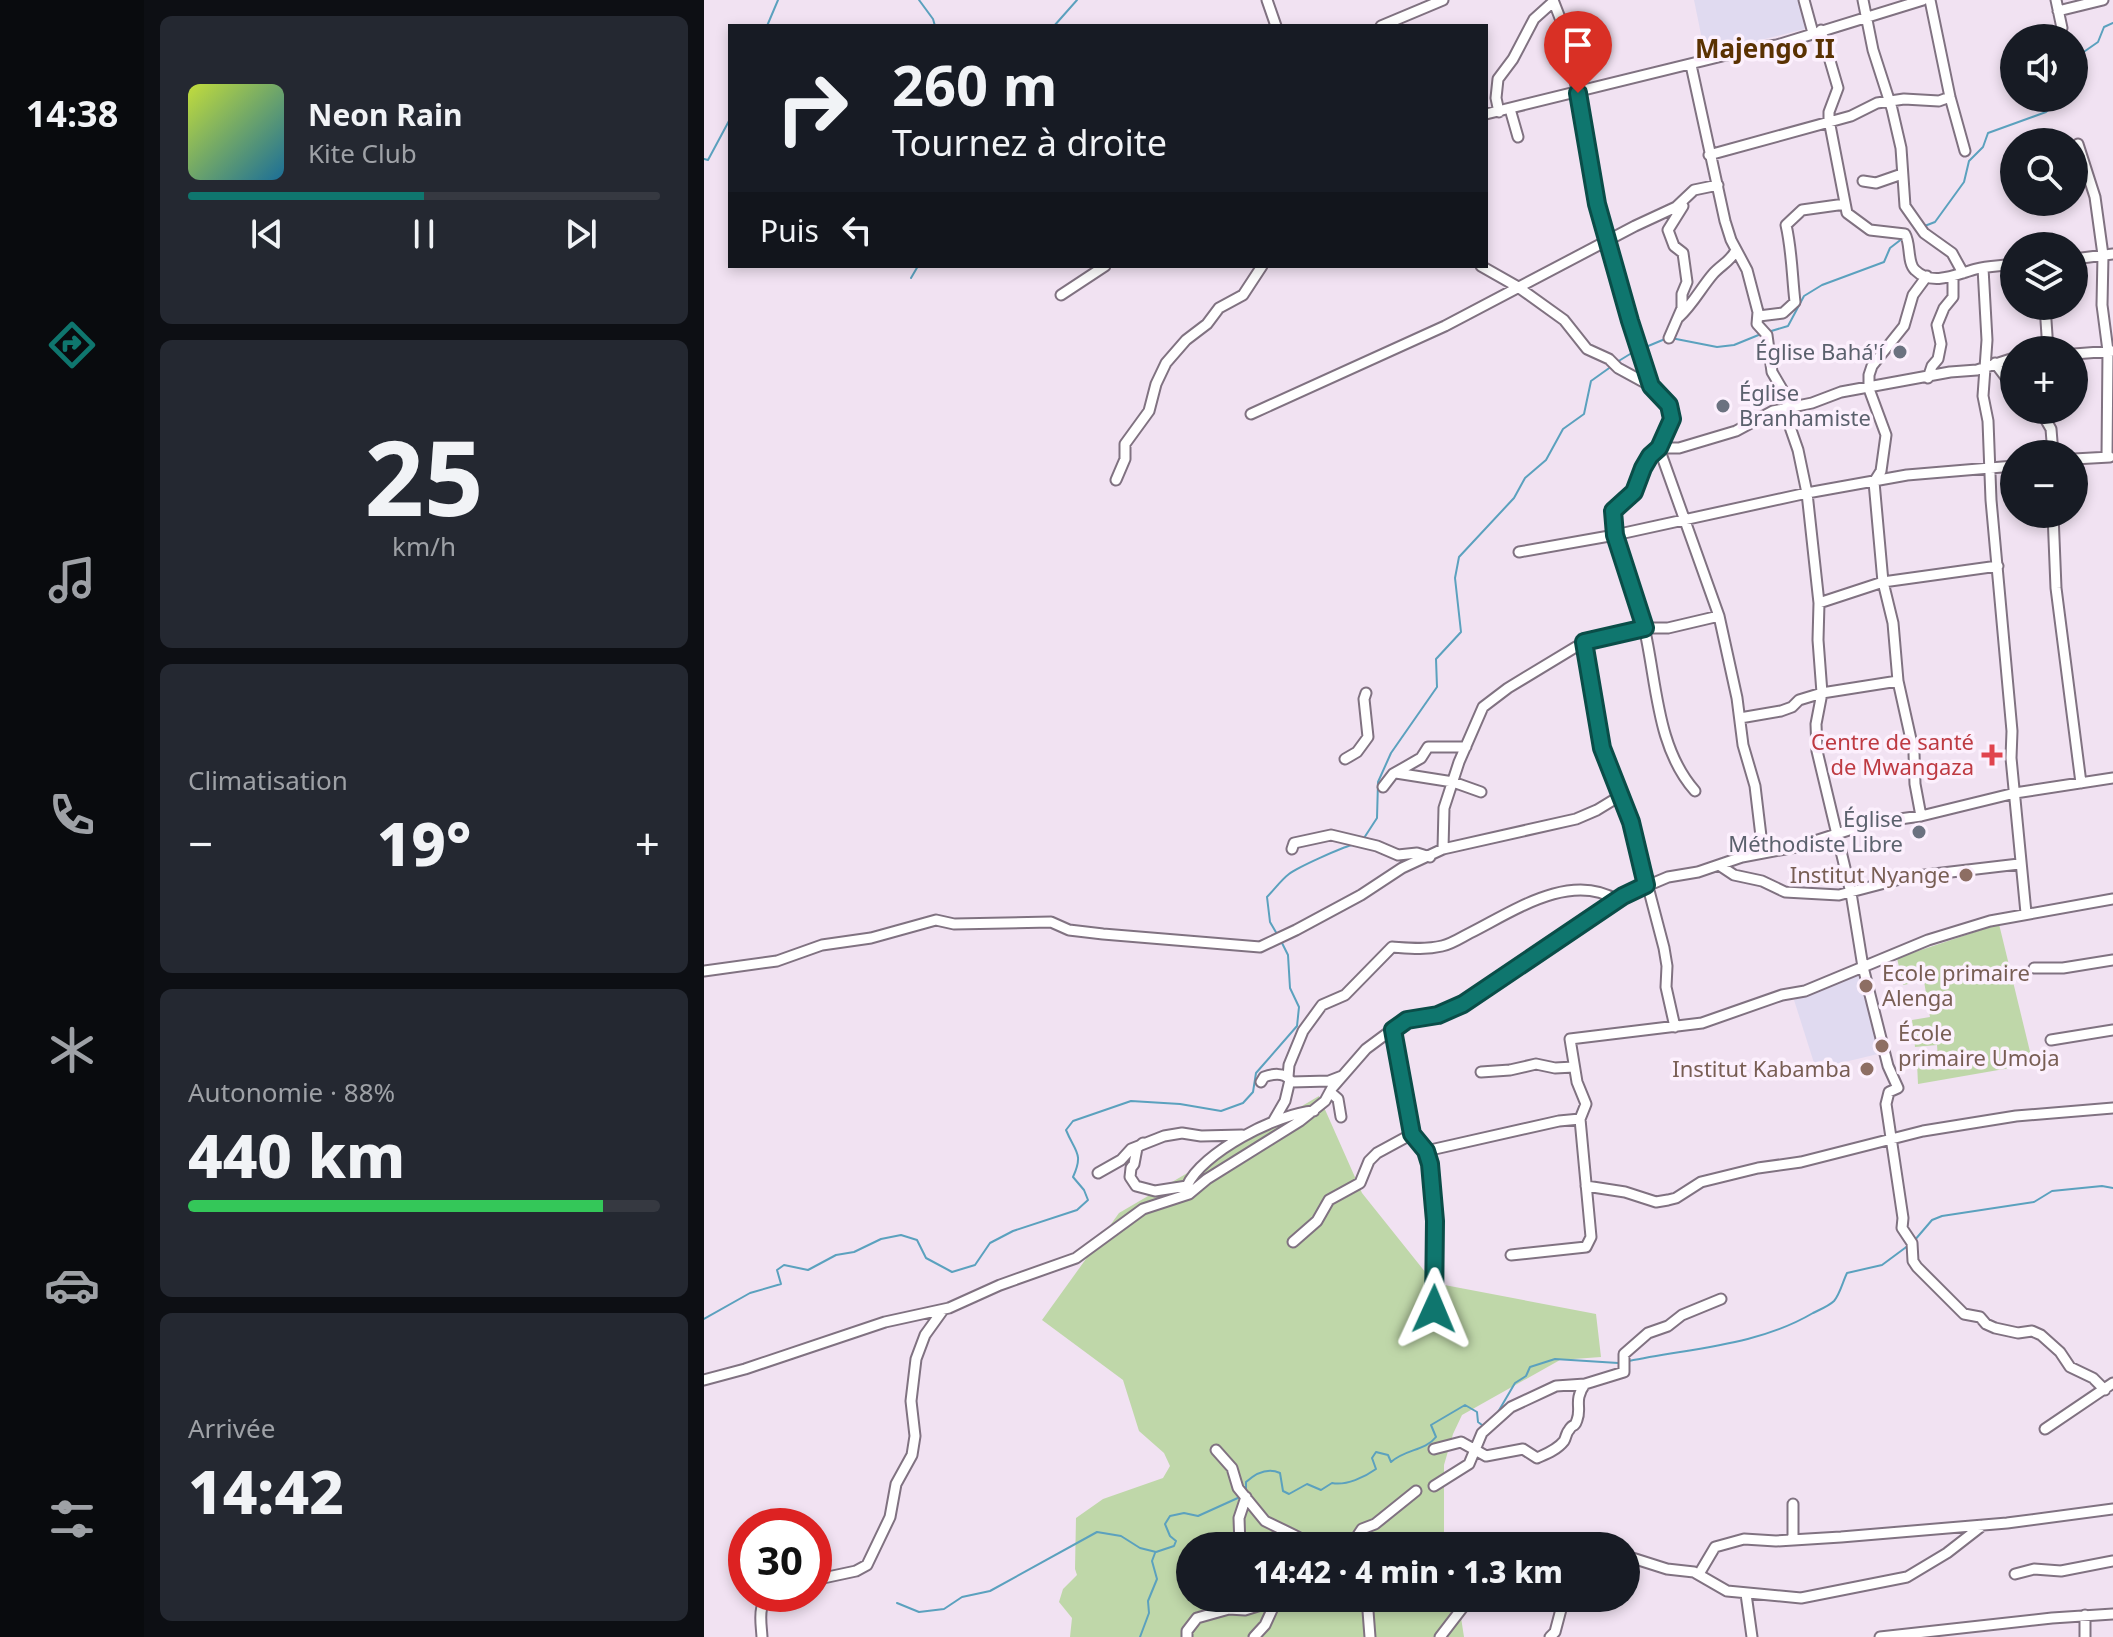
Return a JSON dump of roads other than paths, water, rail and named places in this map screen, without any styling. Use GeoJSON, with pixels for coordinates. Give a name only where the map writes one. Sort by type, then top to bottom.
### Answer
{"type":"FeatureCollection","features":[{"type":"Feature","properties":{"kind":"street"},"geometry":{"type":"LineString","coordinates":[[1267,0],[1275,24]]}},
{"type":"Feature","properties":{"kind":"street"},"geometry":{"type":"LineString","coordinates":[[1386,24],[1443,0]]}},
{"type":"Feature","properties":{"kind":"street"},"geometry":{"type":"LineString","coordinates":[[1804,0],[1838,88],[1829,120],[1847,213],[1870,230],[1905,234],[1912,266],[1916,272],[1927,276],[1953,278],[2000,266]]}},
{"type":"Feature","properties":{"kind":"street"},"geometry":{"type":"LineString","coordinates":[[1863,0],[1869,17],[1873,50],[1901,148],[1905,206],[1924,233],[1952,253],[1963,273]]}},
{"type":"Feature","properties":{"kind":"street"},"geometry":{"type":"LineString","coordinates":[[1488,114],[1777,45],[1923,0]]}},
{"type":"Feature","properties":{"kind":"street"},"geometry":{"type":"LineString","coordinates":[[1930,0],[1950,97],[1965,151]]}},
{"type":"Feature","properties":{"kind":"street"},"geometry":{"type":"LineString","coordinates":[[2056,0],[2061,24]]}},
{"type":"Feature","properties":{"kind":"street"},"geometry":{"type":"LineString","coordinates":[[2058,11],[2103,0]]}},
{"type":"Feature","properties":{"kind":"street"},"geometry":{"type":"LineString","coordinates":[[1499,112],[1496,98],[1498,79],[1513,59],[1534,19],[1553,1],[1567,36],[1597,204],[1651,386]]}},
{"type":"Feature","properties":{"kind":"street"},"geometry":{"type":"LineString","coordinates":[[1691,65],[1725,221],[1747,270],[1759,316],[1757,324],[1767,335],[1772,372],[1786,396],[1786,408],[1807,493],[1819,603],[1822,693],[1815,736],[1851,893],[1863,967],[1888,1066],[1898,1088],[1889,1092],[1886,1104],[1902,1228],[1912,1243],[1913,1261],[1917,1267],[1964,1314],[1980,1317],[1995,1328],[2018,1333],[2032,1331],[2041,1335],[2060,1352],[2070,1367],[2109,1386],[2045,1429]]}},
{"type":"Feature","properties":{"kind":"street"},"geometry":{"type":"LineString","coordinates":[[1709,155],[1851,116],[1877,103],[1939,101],[1950,97]]}},
{"type":"Feature","properties":{"kind":"street"},"geometry":{"type":"LineString","coordinates":[[1510,109],[1518,137]]}},
{"type":"Feature","properties":{"kind":"street"},"geometry":{"type":"LineString","coordinates":[[1863,181],[1876,183],[1902,174]]}},
{"type":"Feature","properties":{"kind":"street"},"geometry":{"type":"LineString","coordinates":[[2088,175],[2108,255],[2102,305],[2110,351],[2110,457],[2088,458]]}},
{"type":"Feature","properties":{"kind":"street"},"geometry":{"type":"LineString","coordinates":[[1251,414],[1399,348],[1676,207],[1694,190],[1718,185]]}},
{"type":"Feature","properties":{"kind":"street"},"geometry":{"type":"LineString","coordinates":[[1669,338],[1682,308],[1682,294],[1687,282],[1683,253],[1674,246],[1668,230],[1694,190]]}},
{"type":"Feature","properties":{"kind":"street"},"geometry":{"type":"LineString","coordinates":[[1759,316],[1783,313],[1795,302],[1793,252],[1786,225],[1802,210],[1845,204]]}},
{"type":"Feature","properties":{"kind":"street"},"geometry":{"type":"LineString","coordinates":[[1676,320],[1736,250]]}},
{"type":"Feature","properties":{"kind":"street"},"geometry":{"type":"LineString","coordinates":[[2088,257],[2108,255]]}},
{"type":"Feature","properties":{"kind":"street"},"geometry":{"type":"LineString","coordinates":[[1061,295],[1102,268]]}},
{"type":"Feature","properties":{"kind":"street"},"geometry":{"type":"LineString","coordinates":[[1116,480],[1125,459],[1125,444],[1149,411],[1156,384],[1166,363],[1186,340],[1207,324],[1219,308],[1243,295],[1261,268]]}},
{"type":"Feature","properties":{"kind":"street"},"geometry":{"type":"LineString","coordinates":[[1485,268],[1518,287],[1567,323],[1587,349],[1651,386],[1669,405],[1672,419],[1659,448],[1650,456],[1634,492],[1613,511],[1615,535],[1645,628],[1654,685],[1669,745],[1695,791]]}},
{"type":"Feature","properties":{"kind":"street"},"geometry":{"type":"LineString","coordinates":[[1983,268],[1990,365],[1983,396],[1988,421],[2019,864],[2026,913]]}},
{"type":"Feature","properties":{"kind":"street"},"geometry":{"type":"LineString","coordinates":[[1921,816],[1915,784],[1916,767],[1898,681],[1893,623],[1883,582],[1874,482],[1881,471],[1886,435],[1869,389],[1872,366],[1904,326],[1913,295],[1927,276]]}},
{"type":"Feature","properties":{"kind":"street"},"geometry":{"type":"LineString","coordinates":[[1928,378],[1938,359],[1941,344],[1937,325],[1953,297],[1953,278]]}},
{"type":"Feature","properties":{"kind":"street"},"geometry":{"type":"LineString","coordinates":[[2088,353],[2110,351]]}},
{"type":"Feature","properties":{"kind":"street"},"geometry":{"type":"LineString","coordinates":[[1659,448],[1679,448],[1736,431],[1773,411],[1812,403],[1841,392],[1977,370],[2000,362]]}},
{"type":"Feature","properties":{"kind":"street"},"geometry":{"type":"LineString","coordinates":[[1990,365],[2000,375]]}},
{"type":"Feature","properties":{"kind":"street"},"geometry":{"type":"LineString","coordinates":[[1659,448],[1719,616],[1743,745],[1755,786],[1763,853]]}},
{"type":"Feature","properties":{"kind":"street"},"geometry":{"type":"LineString","coordinates":[[1519,552],[1907,475],[2000,468]]}},
{"type":"Feature","properties":{"kind":"street"},"geometry":{"type":"LineString","coordinates":[[2054,528],[2056,588],[2081,783]]}},
{"type":"Feature","properties":{"kind":"street"},"geometry":{"type":"LineString","coordinates":[[1819,603],[1883,582],[1998,566]]}},
{"type":"Feature","properties":{"kind":"street"},"geometry":{"type":"LineString","coordinates":[[1443,849],[1444,808],[1483,707],[1584,642],[1719,616]]}},
{"type":"Feature","properties":{"kind":"street"},"geometry":{"type":"LineString","coordinates":[[1584,642],[1596,723],[1631,822],[1666,961],[1666,987],[1675,1027]]}},
{"type":"Feature","properties":{"kind":"street"},"geometry":{"type":"LineString","coordinates":[[1740,718],[1781,711],[1822,693],[1898,681]]}},
{"type":"Feature","properties":{"kind":"street"},"geometry":{"type":"LineString","coordinates":[[1345,759],[1357,752],[1368,737],[1366,693]]}},
{"type":"Feature","properties":{"kind":"street"},"geometry":{"type":"LineString","coordinates":[[1383,787],[1396,773],[1421,758],[1428,747],[1466,747]]}},
{"type":"Feature","properties":{"kind":"street"},"geometry":{"type":"LineString","coordinates":[[1396,773],[1453,782],[1481,792]]}},
{"type":"Feature","properties":{"kind":"street"},"geometry":{"type":"LineString","coordinates":[[1156,1204],[1180,1199],[1314,1111],[1366,1049],[1407,1020],[1438,1015],[1463,1004],[1617,900],[1646,885],[1742,857],[1796,847],[1871,823],[1921,816],[2015,793],[2113,778]]}},
{"type":"Feature","properties":{"kind":"street"},"geometry":{"type":"LineString","coordinates":[[704,971],[777,961],[822,945],[871,938],[936,920],[948,924],[1051,922],[1081,932],[1260,947],[1361,895],[1402,868],[1443,849],[1576,819],[1620,796]]}},
{"type":"Feature","properties":{"kind":"street"},"geometry":{"type":"LineString","coordinates":[[1292,849],[1294,843],[1331,835],[1377,846],[1398,855],[1417,853],[1430,857]]}},
{"type":"Feature","properties":{"kind":"street"},"geometry":{"type":"LineString","coordinates":[[1719,865],[1734,875],[1762,881],[1785,892],[1832,895],[1851,893],[1908,877],[2019,864]]}},
{"type":"Feature","properties":{"kind":"street"},"geometry":{"type":"LineString","coordinates":[[1272,1123],[1285,1101],[1289,1065],[1303,1031],[1322,1005],[1345,995],[1392,947],[1419,949],[1445,946],[1527,903],[1562,892],[1599,893],[1617,900]]}},
{"type":"Feature","properties":{"kind":"street"},"geometry":{"type":"LineString","coordinates":[[1511,1255],[1586,1247],[1591,1237],[1580,1119],[1586,1104],[1574,1067],[1570,1039],[1702,1023],[1782,995],[1792,995],[1928,940],[2026,913],[2113,899]]}},
{"type":"Feature","properties":{"kind":"street"},"geometry":{"type":"LineString","coordinates":[[2034,968],[2063,968],[2113,960]]}},
{"type":"Feature","properties":{"kind":"street"},"geometry":{"type":"LineString","coordinates":[[1393,1030],[1412,1134],[1426,1151],[1430,1164],[1435,1221],[1434,1309]]}},
{"type":"Feature","properties":{"kind":"street"},"geometry":{"type":"LineString","coordinates":[[2051,1040],[2113,1030]]}},
{"type":"Feature","properties":{"kind":"street"},"geometry":{"type":"LineString","coordinates":[[1481,1072],[1510,1070],[1533,1064],[1574,1067]]}},
{"type":"Feature","properties":{"kind":"street"},"geometry":{"type":"LineString","coordinates":[[1261,1082],[1270,1075],[1301,1083],[1329,1081],[1342,1076]]}},
{"type":"Feature","properties":{"kind":"street"},"geometry":{"type":"LineString","coordinates":[[1330,1092],[1338,1099],[1341,1117]]}},
{"type":"Feature","properties":{"kind":"street"},"geometry":{"type":"LineString","coordinates":[[1586,1186],[1625,1192],[1656,1202],[1676,1198],[1701,1182],[1758,1168],[1801,1162],[1923,1131],[1988,1120],[2113,1108]]}},
{"type":"Feature","properties":{"kind":"street"},"geometry":{"type":"LineString","coordinates":[[704,1380],[885,1322],[943,1310],[1076,1258],[1143,1209],[1187,1186],[1195,1173],[1217,1154],[1249,1134],[1288,1115],[1314,1111]]}},
{"type":"Feature","properties":{"kind":"street"},"geometry":{"type":"LineString","coordinates":[[1426,1151],[1580,1119]]}},
{"type":"Feature","properties":{"kind":"street"},"geometry":{"type":"LineString","coordinates":[[1098,1173],[1143,1143],[1182,1133],[1201,1136],[1249,1134]]}},
{"type":"Feature","properties":{"kind":"street"},"geometry":{"type":"LineString","coordinates":[[1293,1242],[1317,1221],[1329,1200],[1360,1183],[1369,1161],[1377,1153],[1412,1134]]}},
{"type":"Feature","properties":{"kind":"street"},"geometry":{"type":"LineString","coordinates":[[1143,1143],[1137,1148],[1131,1168],[1130,1177],[1136,1186],[1155,1191],[1207,1179]]}},
{"type":"Feature","properties":{"kind":"street"},"geometry":{"type":"LineString","coordinates":[[1434,1486],[1469,1464],[1482,1433],[1511,1407],[1556,1386],[1585,1384],[1624,1372],[1624,1354],[1648,1333],[1721,1299]]}},
{"type":"Feature","properties":{"kind":"street"},"geometry":{"type":"LineString","coordinates":[[832,1576],[867,1565],[890,1517],[896,1484],[912,1455],[915,1436],[911,1401],[916,1359],[925,1335],[943,1310]]}},
{"type":"Feature","properties":{"kind":"street"},"geometry":{"type":"LineString","coordinates":[[1434,1449],[1461,1442],[1486,1456],[1523,1449],[1537,1458],[1547,1454],[1565,1440],[1568,1431],[1575,1425],[1579,1417],[1579,1393],[1585,1384]]}},
{"type":"Feature","properties":{"kind":"street"},"geometry":{"type":"LineString","coordinates":[[1216,1450],[1232,1468],[1238,1488],[1265,1521],[1288,1532]]}},
{"type":"Feature","properties":{"kind":"street"},"geometry":{"type":"LineString","coordinates":[[1360,1532],[1375,1524],[1416,1491]]}},
{"type":"Feature","properties":{"kind":"street"},"geometry":{"type":"LineString","coordinates":[[1240,1532],[1239,1518],[1246,1497]]}},
{"type":"Feature","properties":{"kind":"street"},"geometry":{"type":"LineString","coordinates":[[1793,1504],[1793,1540]]}},
{"type":"Feature","properties":{"kind":"street"},"geometry":{"type":"LineString","coordinates":[[1699,1574],[1710,1552],[1729,1542],[1744,1539],[1793,1540],[1983,1525],[2113,1509]]}},
{"type":"Feature","properties":{"kind":"street"},"geometry":{"type":"LineString","coordinates":[[1640,1561],[1699,1574],[1727,1591],[1801,1598],[1902,1578],[1947,1553],[1983,1525]]}},
{"type":"Feature","properties":{"kind":"street"},"geometry":{"type":"LineString","coordinates":[[2015,1574],[2034,1569],[2061,1571],[2113,1561]]}},
{"type":"Feature","properties":{"kind":"street"},"geometry":{"type":"LineString","coordinates":[[1746,1594],[1752,1637]]}},
{"type":"Feature","properties":{"kind":"street"},"geometry":{"type":"LineString","coordinates":[[760,1612],[762,1637]]}},
{"type":"Feature","properties":{"kind":"street"},"geometry":{"type":"LineString","coordinates":[[1187,1637],[1187,1631],[1197,1618],[1218,1612]]}},
{"type":"Feature","properties":{"kind":"street"},"geometry":{"type":"LineString","coordinates":[[1254,1637],[1265,1625],[1270,1612]]}},
{"type":"Feature","properties":{"kind":"street"},"geometry":{"type":"LineString","coordinates":[[1368,1612],[1370,1637]]}},
{"type":"Feature","properties":{"kind":"street"},"geometry":{"type":"LineString","coordinates":[[1440,1637],[1459,1612]]}},
{"type":"Feature","properties":{"kind":"street"},"geometry":{"type":"LineString","coordinates":[[1550,1637],[1555,1632],[1560,1612]]}},
{"type":"Feature","properties":{"kind":"street"},"geometry":{"type":"LineString","coordinates":[[1880,1637],[2113,1614]]}},
{"type":"Feature","properties":{"kind":"street"},"geometry":{"type":"LineString","coordinates":[[2085,1615],[2085,1637]]}},
{"type":"Feature","properties":{"kind":"waterway"},"geometry":{"type":"LineString","coordinates":[[768,24],[778,0]]}},
{"type":"Feature","properties":{"kind":"waterway"},"geometry":{"type":"LineString","coordinates":[[919,0],[934,24]]}},
{"type":"Feature","properties":{"kind":"waterway"},"geometry":{"type":"LineString","coordinates":[[1056,24],[1077,0]]}},
{"type":"Feature","properties":{"kind":"waterway"},"geometry":{"type":"LineString","coordinates":[[2088,49],[2098,42],[2104,27],[2113,23]]}},
{"type":"Feature","properties":{"kind":"waterway"},"geometry":{"type":"LineString","coordinates":[[1922,227],[1935,222],[1964,182],[1969,161],[1983,147],[1988,133],[2046,112]]}},
{"type":"Feature","properties":{"kind":"waterway"},"geometry":{"type":"LineString","coordinates":[[704,159],[708,160],[728,123]]}},
{"type":"Feature","properties":{"kind":"waterway"},"geometry":{"type":"LineString","coordinates":[[1768,332],[1788,326],[1804,296],[1822,285],[1884,262],[1890,248],[1903,238]]}},
{"type":"Feature","properties":{"kind":"waterway"},"geometry":{"type":"LineString","coordinates":[[911,278],[917,268]]}},
{"type":"Feature","properties":{"kind":"waterway"},"geometry":{"type":"LineString","coordinates":[[1671,338],[1717,347],[1734,345],[1761,334]]}},
{"type":"Feature","properties":{"kind":"waterway"},"geometry":{"type":"LineString","coordinates":[[1641,349],[1665,339]]}},
{"type":"Feature","properties":{"kind":"waterway"},"geometry":{"type":"LineString","coordinates":[[1617,362],[1635,351]]}},
{"type":"Feature","properties":{"kind":"waterway"},"geometry":{"type":"LineString","coordinates":[[1364,838],[1377,818],[1378,782],[1391,753],[1437,687],[1436,659],[1461,632],[1455,578],[1459,557],[1514,498],[1525,478],[1546,460],[1563,429],[1584,414],[1591,381],[1612,366]]}},
{"type":"Feature","properties":{"kind":"waterway"},"geometry":{"type":"LineString","coordinates":[[1277,934],[1270,922],[1267,897],[1294,871],[1352,845]]}},
{"type":"Feature","properties":{"kind":"waterway"},"geometry":{"type":"LineString","coordinates":[[704,1319],[750,1293],[781,1284],[777,1270],[784,1265],[808,1270],[836,1255],[854,1252],[881,1239],[901,1235],[917,1240],[926,1258],[952,1272],[975,1265],[990,1243],[1013,1231],[1077,1210],[1088,1200],[1073,1177],[1078,1157],[1066,1130],[1073,1121],[1131,1101],[1180,1104],[1221,1111],[1243,1103],[1253,1092],[1256,1073],[1297,1026],[1299,1007],[1290,988],[1288,955],[1282,943]]}},
{"type":"Feature","properties":{"kind":"waterway"},"geometry":{"type":"LineString","coordinates":[[1914,1241],[1932,1220],[1942,1216],[2034,1202],[2052,1191],[2102,1186],[2113,1188]]}},
{"type":"Feature","properties":{"kind":"waterway"},"geometry":{"type":"LineString","coordinates":[[1629,1361],[1747,1339],[1792,1324],[1834,1301],[1847,1273],[1882,1265],[1909,1245]]}},
{"type":"Feature","properties":{"kind":"waterway"},"geometry":{"type":"LineString","coordinates":[[1498,1412],[1515,1383],[1526,1376],[1530,1367],[1555,1359],[1618,1363]]}},
{"type":"Feature","properties":{"kind":"waterway"},"geometry":{"type":"LineString","coordinates":[[1246,1490],[1246,1482],[1266,1471],[1280,1473],[1283,1491],[1289,1494],[1307,1484],[1321,1490],[1332,1483],[1355,1480],[1376,1469],[1372,1458],[1376,1452],[1388,1455],[1391,1462],[1431,1442],[1436,1437],[1431,1425],[1465,1405],[1477,1412],[1478,1422],[1482,1425]]}},
{"type":"Feature","properties":{"kind":"waterway"},"geometry":{"type":"LineString","coordinates":[[897,1603],[919,1612],[944,1609],[962,1597],[990,1591],[1097,1532],[1121,1536],[1140,1548],[1156,1552],[1174,1546],[1176,1541],[1165,1524],[1170,1516],[1184,1513],[1198,1516],[1240,1497]]}},
{"type":"Feature","properties":{"kind":"waterway"},"geometry":{"type":"LineString","coordinates":[[1140,1637],[1149,1613],[1148,1601],[1157,1579],[1152,1561],[1155,1553]]}},
{"type":"Feature","properties":{"kind":"place","name":"Église Bahá'í"},"geometry":{"type":"Point","coordinates":[1900,352]}},
{"type":"Feature","properties":{"kind":"place","name":"Église Branhamiste"},"geometry":{"type":"Point","coordinates":[1723,406]}},
{"type":"Feature","properties":{"kind":"place","name":"Centre de santé de Mwangaza"},"geometry":{"type":"Point","coordinates":[1992,755]}},
{"type":"Feature","properties":{"kind":"place","name":"Église Méthodiste Libre"},"geometry":{"type":"Point","coordinates":[1919,832]}},
{"type":"Feature","properties":{"kind":"place","name":"Institut Nyange"},"geometry":{"type":"Point","coordinates":[1966,875]}},
{"type":"Feature","properties":{"kind":"place","name":"Ecole primaire Alenga"},"geometry":{"type":"Point","coordinates":[1866,986]}},
{"type":"Feature","properties":{"kind":"place","name":"École primaire Umoja"},"geometry":{"type":"Point","coordinates":[1882,1046]}},
{"type":"Feature","properties":{"kind":"place","name":"Institut Kabamba"},"geometry":{"type":"Point","coordinates":[1867,1069]}},
{"type":"Feature","properties":{"kind":"district","name":"Majengo II"},"geometry":{"type":"Point","coordinates":[1765,49]}}]}
